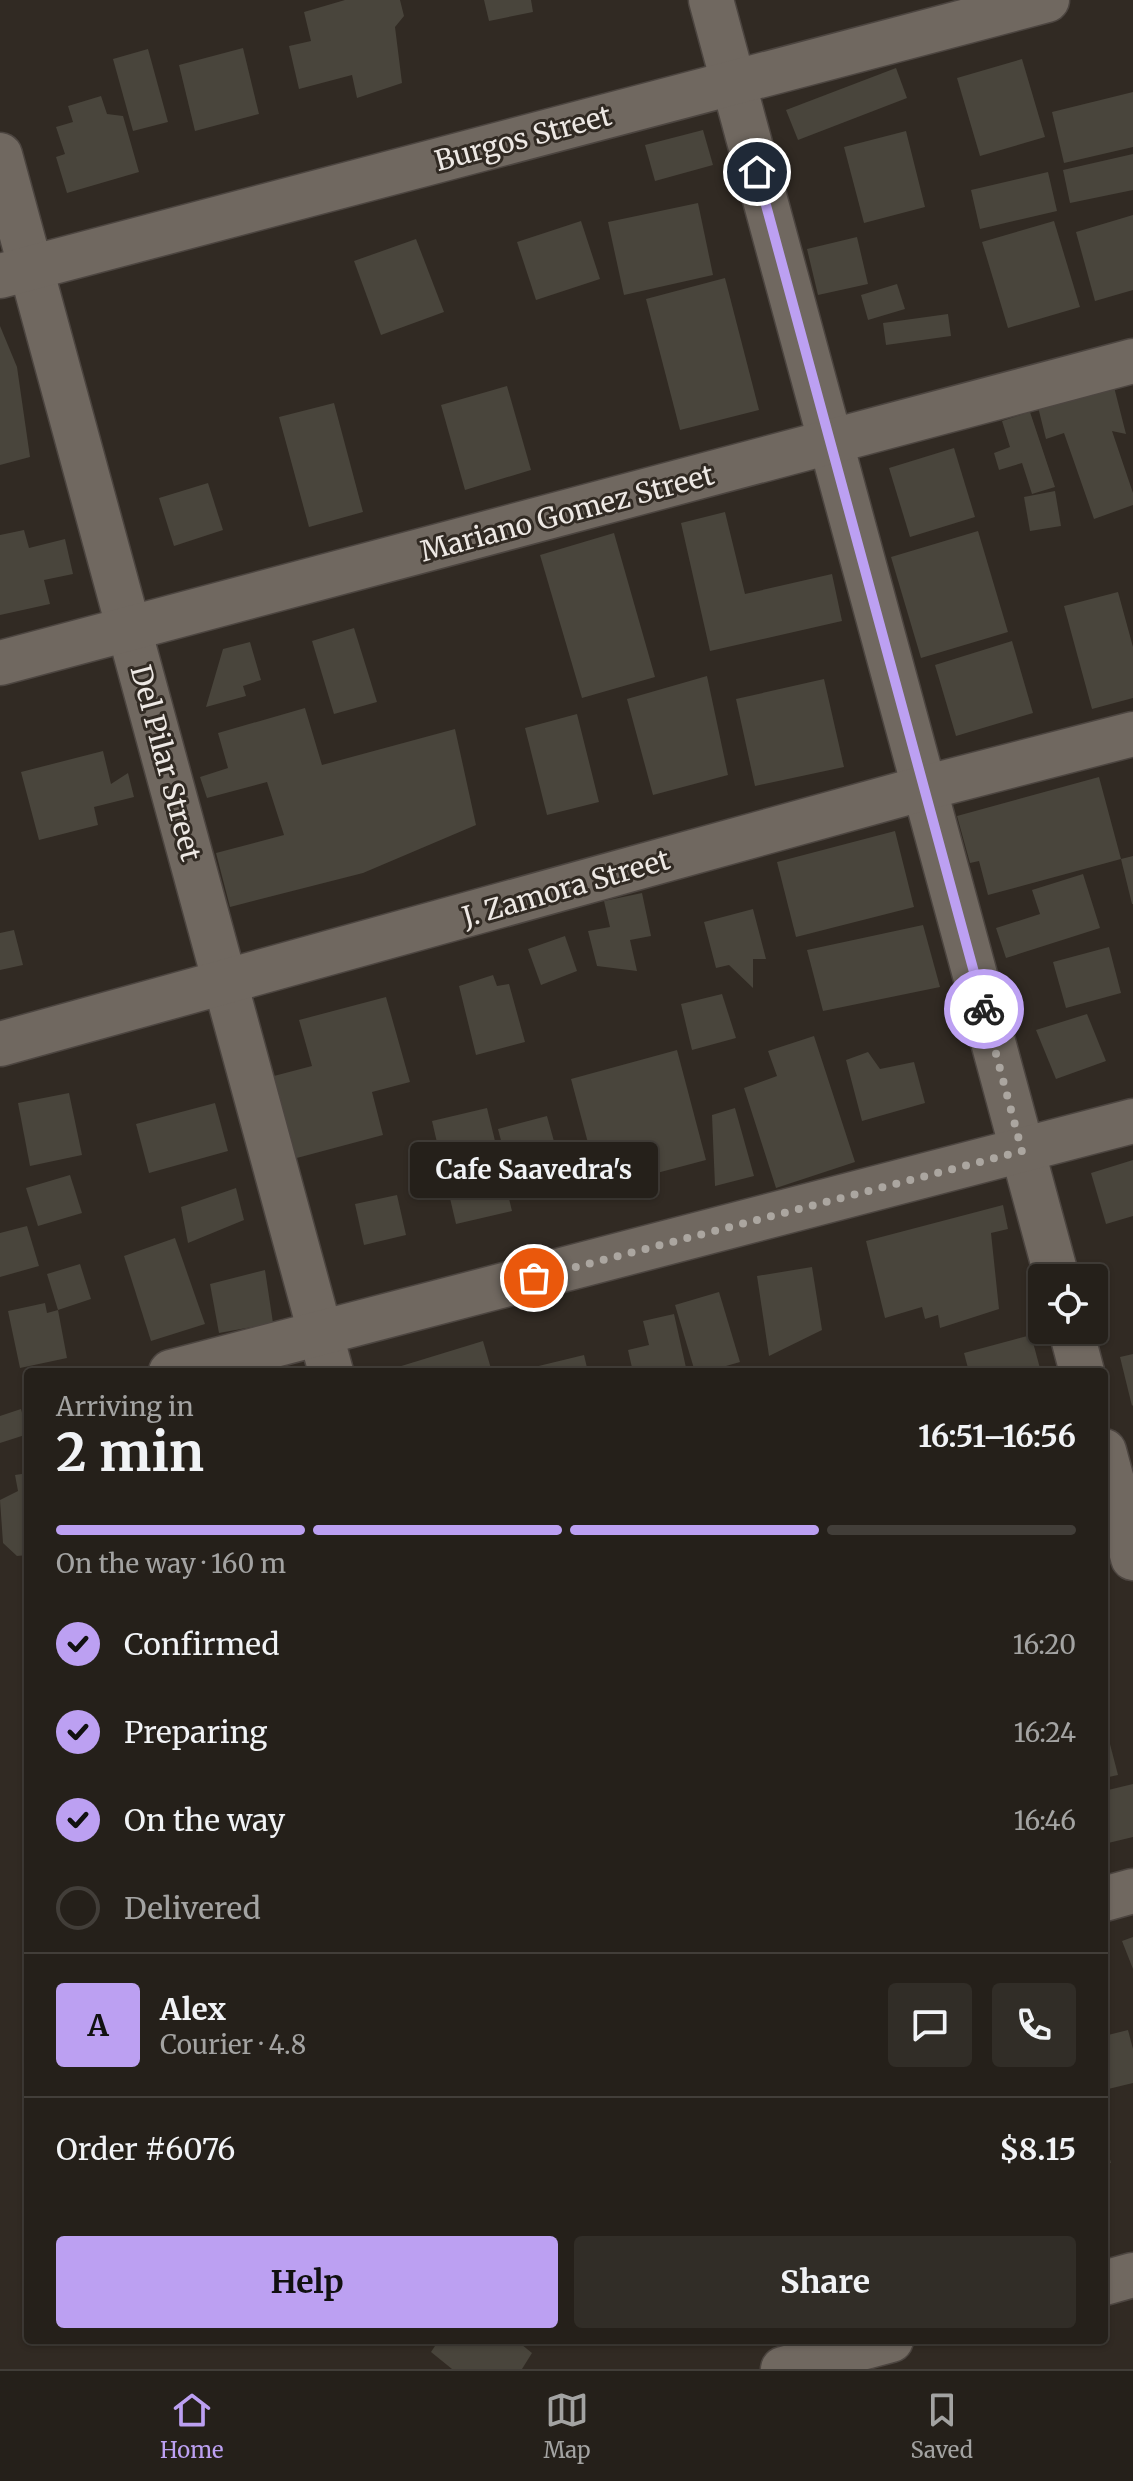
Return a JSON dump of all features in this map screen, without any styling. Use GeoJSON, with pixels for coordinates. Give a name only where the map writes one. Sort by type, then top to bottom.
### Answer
{"type":"FeatureCollection","features":[{"type":"Feature","properties":{"kind":"street"},"geometry":{"type":"LineString","coordinates":[[711,0],[1053,1264]]}},
{"type":"Feature","properties":{"kind":"street","name":"Burgos Street"},"geometry":{"type":"LineString","coordinates":[[15,272],[1047,0]]}},
{"type":"Feature","properties":{"kind":"street","name":"Del Pilar Street"},"geometry":{"type":"LineString","coordinates":[[0,155],[15,272],[130,630],[326,1353]]}},
{"type":"Feature","properties":{"kind":"street","name":"Mariano Gomez Street"},"geometry":{"type":"LineString","coordinates":[[0,663],[1133,361]]}},
{"type":"Feature","properties":{"kind":"street","name":"J. Zamora Street"},"geometry":{"type":"LineString","coordinates":[[0,1044],[924,788],[1133,734]]}},
{"type":"Feature","properties":{"kind":"street"},"geometry":{"type":"LineString","coordinates":[[204,1368],[326,1353],[1133,1121]]}},
{"type":"Feature","properties":{"kind":"street"},"geometry":{"type":"LineString","coordinates":[[1075,1344],[1081,1368]]}},
{"type":"Feature","properties":{"kind":"street"},"geometry":{"type":"LineString","coordinates":[[1108,1467],[1133,1558]]}},
{"type":"Feature","properties":{"kind":"street"},"geometry":{"type":"LineString","coordinates":[[1108,1898],[1133,1891]]}},
{"type":"Feature","properties":{"kind":"street"},"geometry":{"type":"LineString","coordinates":[[1108,2282],[1133,2275]]}},
{"type":"Feature","properties":{"kind":"street"},"geometry":{"type":"LineString","coordinates":[[783,2369],[876,2344]]}},
{"type":"Feature","properties":{"kind":"building"},"geometry":{"type":"Polygon","coordinates":[[[345,0],[400,0],[404,16],[395,27],[402,83],[357,98],[352,75],[299,89],[289,46],[311,41],[304,12],[345,0]]]}},
{"type":"Feature","properties":{"kind":"building"},"geometry":{"type":"Polygon","coordinates":[[[484,0],[531,0],[533,12],[489,21],[484,0]]]}},
{"type":"Feature","properties":{"kind":"building"},"geometry":{"type":"Polygon","coordinates":[[[243,48],[259,114],[195,131],[179,65],[243,48]]]}},
{"type":"Feature","properties":{"kind":"building"},"geometry":{"type":"Polygon","coordinates":[[[148,49],[168,122],[133,131],[113,59],[148,49]]]}},
{"type":"Feature","properties":{"kind":"building"},"geometry":{"type":"Polygon","coordinates":[[[1022,59],[1045,137],[980,156],[957,78],[1022,59]]]}},
{"type":"Feature","properties":{"kind":"building"},"geometry":{"type":"Polygon","coordinates":[[[896,68],[907,98],[798,140],[786,110],[896,68]]]}},
{"type":"Feature","properties":{"kind":"building"},"geometry":{"type":"Polygon","coordinates":[[[1133,92],[1133,147],[1064,163],[1052,112],[1133,92]]]}},
{"type":"Feature","properties":{"kind":"building"},"geometry":{"type":"Polygon","coordinates":[[[101,96],[107,114],[123,116],[139,172],[67,193],[56,157],[65,154],[56,127],[73,122],[68,106],[101,96]]]}},
{"type":"Feature","properties":{"kind":"building"},"geometry":{"type":"Polygon","coordinates":[[[703,130],[713,165],[655,181],[645,145],[703,130]]]}},
{"type":"Feature","properties":{"kind":"building"},"geometry":{"type":"Polygon","coordinates":[[[906,131],[925,207],[864,223],[844,147],[906,131]]]}},
{"type":"Feature","properties":{"kind":"building"},"geometry":{"type":"Polygon","coordinates":[[[1133,154],[1133,190],[1070,203],[1063,170],[1133,154]]]}},
{"type":"Feature","properties":{"kind":"building"},"geometry":{"type":"Polygon","coordinates":[[[1048,172],[1057,211],[980,229],[971,190],[1048,172]]]}},
{"type":"Feature","properties":{"kind":"building"},"geometry":{"type":"Polygon","coordinates":[[[698,203],[713,275],[624,295],[608,222],[698,203]]]}},
{"type":"Feature","properties":{"kind":"building"},"geometry":{"type":"Polygon","coordinates":[[[1133,215],[1133,290],[1095,301],[1076,232],[1133,215]]]}},
{"type":"Feature","properties":{"kind":"building"},"geometry":{"type":"Polygon","coordinates":[[[581,221],[600,279],[536,300],[517,242],[581,221]]]}},
{"type":"Feature","properties":{"kind":"building"},"geometry":{"type":"Polygon","coordinates":[[[1054,221],[1080,307],[1008,328],[982,242],[1054,221]]]}},
{"type":"Feature","properties":{"kind":"building"},"geometry":{"type":"Polygon","coordinates":[[[857,237],[868,284],[818,295],[807,249],[857,237]]]}},
{"type":"Feature","properties":{"kind":"building"},"geometry":{"type":"Polygon","coordinates":[[[416,239],[444,312],[381,335],[354,261],[416,239]]]}},
{"type":"Feature","properties":{"kind":"building"},"geometry":{"type":"Polygon","coordinates":[[[725,278],[759,410],[680,430],[646,299],[725,278]]]}},
{"type":"Feature","properties":{"kind":"building"},"geometry":{"type":"Polygon","coordinates":[[[897,284],[905,309],[868,320],[861,295],[897,284]]]}},
{"type":"Feature","properties":{"kind":"building"},"geometry":{"type":"Polygon","coordinates":[[[948,314],[951,336],[886,345],[883,323],[948,314]]]}},
{"type":"Feature","properties":{"kind":"building"},"geometry":{"type":"Polygon","coordinates":[[[0,326],[17,367],[30,457],[0,465],[0,326]]]}},
{"type":"Feature","properties":{"kind":"building"},"geometry":{"type":"Polygon","coordinates":[[[1113,383],[1126,434],[1112,431],[1133,493],[1133,505],[1094,519],[1064,433],[1046,439],[1037,403],[1113,383]]]}},
{"type":"Feature","properties":{"kind":"building"},"geometry":{"type":"Polygon","coordinates":[[[507,386],[531,470],[465,490],[441,405],[507,386]]]}},
{"type":"Feature","properties":{"kind":"building"},"geometry":{"type":"Polygon","coordinates":[[[334,403],[363,512],[309,527],[279,417],[334,403]]]}},
{"type":"Feature","properties":{"kind":"building"},"geometry":{"type":"Polygon","coordinates":[[[1030,412],[1055,487],[1032,494],[1022,463],[999,470],[994,453],[1010,447],[1002,421],[1030,412]]]}},
{"type":"Feature","properties":{"kind":"building"},"geometry":{"type":"Polygon","coordinates":[[[954,448],[975,517],[910,537],[889,468],[954,448]]]}},
{"type":"Feature","properties":{"kind":"building"},"geometry":{"type":"Polygon","coordinates":[[[208,483],[223,530],[174,546],[159,498],[208,483]]]}},
{"type":"Feature","properties":{"kind":"building"},"geometry":{"type":"Polygon","coordinates":[[[1055,491],[1061,526],[1030,531],[1024,497],[1055,491]]]}},
{"type":"Feature","properties":{"kind":"building"},"geometry":{"type":"Polygon","coordinates":[[[725,512],[745,594],[832,574],[842,621],[710,651],[681,523],[725,512]]]}},
{"type":"Feature","properties":{"kind":"building"},"geometry":{"type":"Polygon","coordinates":[[[24,530],[29,548],[65,539],[73,574],[44,580],[50,604],[0,615],[0,535],[24,530]]]}},
{"type":"Feature","properties":{"kind":"building"},"geometry":{"type":"Polygon","coordinates":[[[978,531],[1008,632],[921,658],[891,557],[978,531]]]}},
{"type":"Feature","properties":{"kind":"building"},"geometry":{"type":"Polygon","coordinates":[[[614,533],[655,677],[582,698],[540,555],[614,533]]]}},
{"type":"Feature","properties":{"kind":"building"},"geometry":{"type":"Polygon","coordinates":[[[1118,592],[1133,647],[1133,698],[1092,709],[1064,606],[1118,592]]]}},
{"type":"Feature","properties":{"kind":"building"},"geometry":{"type":"Polygon","coordinates":[[[354,628],[377,702],[334,714],[312,641],[354,628]]]}},
{"type":"Feature","properties":{"kind":"building"},"geometry":{"type":"Polygon","coordinates":[[[1012,641],[1033,713],[956,736],[935,665],[1012,641]]]}},
{"type":"Feature","properties":{"kind":"building"},"geometry":{"type":"Polygon","coordinates":[[[250,642],[261,680],[243,686],[246,696],[206,707],[223,649],[250,642]]]}},
{"type":"Feature","properties":{"kind":"building"},"geometry":{"type":"Polygon","coordinates":[[[707,676],[728,775],[653,795],[627,699],[707,676]]]}},
{"type":"Feature","properties":{"kind":"building"},"geometry":{"type":"Polygon","coordinates":[[[824,679],[844,767],[755,786],[736,699],[824,679]]]}},
{"type":"Feature","properties":{"kind":"building"},"geometry":{"type":"Polygon","coordinates":[[[305,708],[322,765],[455,729],[476,825],[363,873],[230,907],[216,853],[284,835],[267,782],[207,798],[200,777],[228,768],[218,733],[305,708]]]}},
{"type":"Feature","properties":{"kind":"building"},"geometry":{"type":"Polygon","coordinates":[[[577,714],[599,802],[547,815],[525,728],[577,714]]]}},
{"type":"Feature","properties":{"kind":"building"},"geometry":{"type":"Polygon","coordinates":[[[103,751],[111,784],[128,773],[134,797],[94,807],[98,825],[39,840],[21,772],[103,751]]]}},
{"type":"Feature","properties":{"kind":"building"},"geometry":{"type":"Polygon","coordinates":[[[1099,777],[1121,859],[988,895],[979,861],[970,863],[957,816],[1099,777]]]}},
{"type":"Feature","properties":{"kind":"building"},"geometry":{"type":"Polygon","coordinates":[[[895,831],[914,907],[796,937],[777,862],[895,831]]]}},
{"type":"Feature","properties":{"kind":"building"},"geometry":{"type":"Polygon","coordinates":[[[1133,856],[1133,904],[1132,904],[1121,859],[1133,856]]]}},
{"type":"Feature","properties":{"kind":"building"},"geometry":{"type":"Polygon","coordinates":[[[1083,874],[1100,928],[1006,958],[996,928],[1040,914],[1032,890],[1083,874]]]}},
{"type":"Feature","properties":{"kind":"building"},"geometry":{"type":"Polygon","coordinates":[[[642,893],[651,936],[630,940],[637,971],[597,966],[588,931],[610,927],[604,901],[642,893]]]}},
{"type":"Feature","properties":{"kind":"building"},"geometry":{"type":"Polygon","coordinates":[[[753,909],[766,959],[753,959],[753,988],[729,965],[716,968],[704,922],[753,909]]]}},
{"type":"Feature","properties":{"kind":"building"},"geometry":{"type":"Polygon","coordinates":[[[923,925],[940,987],[823,1011],[807,950],[923,925]]]}},
{"type":"Feature","properties":{"kind":"building"},"geometry":{"type":"Polygon","coordinates":[[[14,930],[23,965],[0,970],[0,933],[14,930]]]}},
{"type":"Feature","properties":{"kind":"building"},"geometry":{"type":"Polygon","coordinates":[[[565,936],[577,971],[541,985],[528,949],[565,936]]]}},
{"type":"Feature","properties":{"kind":"building"},"geometry":{"type":"Polygon","coordinates":[[[1109,947],[1121,993],[1066,1008],[1053,962],[1109,947]]]}},
{"type":"Feature","properties":{"kind":"building"},"geometry":{"type":"Polygon","coordinates":[[[493,975],[497,986],[509,984],[525,1042],[476,1055],[459,986],[493,975]]]}},
{"type":"Feature","properties":{"kind":"building"},"geometry":{"type":"Polygon","coordinates":[[[722,994],[736,1038],[692,1050],[681,1004],[722,994]]]}},
{"type":"Feature","properties":{"kind":"building"},"geometry":{"type":"Polygon","coordinates":[[[386,997],[410,1082],[372,1092],[383,1135],[293,1159],[270,1077],[312,1066],[299,1020],[386,997]]]}},
{"type":"Feature","properties":{"kind":"building"},"geometry":{"type":"Polygon","coordinates":[[[1087,1014],[1106,1061],[1056,1079],[1036,1030],[1087,1014]]]}},
{"type":"Feature","properties":{"kind":"building"},"geometry":{"type":"Polygon","coordinates":[[[814,1036],[855,1162],[776,1188],[744,1088],[777,1076],[768,1051],[814,1036]]]}},
{"type":"Feature","properties":{"kind":"building"},"geometry":{"type":"Polygon","coordinates":[[[677,1050],[706,1160],[600,1188],[571,1079],[677,1050]]]}},
{"type":"Feature","properties":{"kind":"building"},"geometry":{"type":"Polygon","coordinates":[[[868,1052],[880,1069],[914,1062],[925,1103],[862,1121],[846,1060],[868,1052]]]}},
{"type":"Feature","properties":{"kind":"building"},"geometry":{"type":"Polygon","coordinates":[[[69,1093],[82,1155],[30,1166],[18,1103],[69,1093]]]}},
{"type":"Feature","properties":{"kind":"building"},"geometry":{"type":"Polygon","coordinates":[[[215,1103],[228,1151],[149,1173],[136,1124],[215,1103]]]}},
{"type":"Feature","properties":{"kind":"building"},"geometry":{"type":"Polygon","coordinates":[[[487,1108],[512,1211],[456,1224],[432,1121],[487,1108]]]}},
{"type":"Feature","properties":{"kind":"building"},"geometry":{"type":"Polygon","coordinates":[[[735,1108],[754,1176],[715,1186],[712,1115],[735,1108]]]}},
{"type":"Feature","properties":{"kind":"building"},"geometry":{"type":"Polygon","coordinates":[[[547,1116],[566,1185],[516,1198],[498,1129],[547,1116]]]}},
{"type":"Feature","properties":{"kind":"building"},"geometry":{"type":"Polygon","coordinates":[[[1133,1160],[1133,1216],[1106,1224],[1091,1173],[1133,1160]]]}},
{"type":"Feature","properties":{"kind":"building"},"geometry":{"type":"Polygon","coordinates":[[[70,1175],[82,1213],[38,1226],[26,1188],[70,1175]]]}},
{"type":"Feature","properties":{"kind":"building"},"geometry":{"type":"Polygon","coordinates":[[[236,1188],[244,1220],[188,1243],[181,1207],[236,1188]]]}},
{"type":"Feature","properties":{"kind":"building"},"geometry":{"type":"Polygon","coordinates":[[[397,1195],[406,1235],[364,1245],[355,1204],[397,1195]]]}},
{"type":"Feature","properties":{"kind":"building"},"geometry":{"type":"Polygon","coordinates":[[[1003,1205],[1008,1229],[991,1233],[999,1309],[940,1328],[938,1315],[925,1319],[922,1307],[885,1318],[866,1241],[1003,1205]]]}},
{"type":"Feature","properties":{"kind":"building"},"geometry":{"type":"Polygon","coordinates":[[[27,1226],[39,1266],[0,1277],[0,1233],[27,1226]]]}},
{"type":"Feature","properties":{"kind":"building"},"geometry":{"type":"Polygon","coordinates":[[[175,1238],[205,1324],[151,1341],[124,1256],[175,1238]]]}},
{"type":"Feature","properties":{"kind":"building"},"geometry":{"type":"Polygon","coordinates":[[[80,1264],[91,1299],[58,1310],[47,1274],[80,1264]]]}},
{"type":"Feature","properties":{"kind":"building"},"geometry":{"type":"Polygon","coordinates":[[[812,1267],[822,1330],[769,1356],[757,1276],[812,1267]]]}},
{"type":"Feature","properties":{"kind":"building"},"geometry":{"type":"Polygon","coordinates":[[[265,1270],[273,1323],[219,1333],[210,1284],[265,1270]]]}},
{"type":"Feature","properties":{"kind":"building"},"geometry":{"type":"Polygon","coordinates":[[[719,1292],[740,1362],[719,1368],[694,1368],[675,1305],[719,1292]]]}},
{"type":"Feature","properties":{"kind":"building"},"geometry":{"type":"Polygon","coordinates":[[[45,1303],[47,1313],[58,1310],[67,1358],[20,1368],[8,1311],[45,1303]]]}},
{"type":"Feature","properties":{"kind":"building"},"geometry":{"type":"Polygon","coordinates":[[[674,1314],[686,1368],[632,1368],[628,1350],[649,1345],[643,1321],[674,1314]]]}},
{"type":"Feature","properties":{"kind":"building"},"geometry":{"type":"Polygon","coordinates":[[[1028,1336],[1028,1344],[1033,1344],[1040,1368],[968,1368],[964,1353],[1028,1336]]]}},
{"type":"Feature","properties":{"kind":"building"},"geometry":{"type":"Polygon","coordinates":[[[483,1341],[491,1368],[395,1368],[483,1341]]]}},
{"type":"Feature","properties":{"kind":"building"},"geometry":{"type":"Polygon","coordinates":[[[1133,1354],[1133,1405],[1132,1406],[1120,1357],[1133,1354]]]}},
{"type":"Feature","properties":{"kind":"building"},"geometry":{"type":"Polygon","coordinates":[[[584,1355],[587,1368],[530,1368],[584,1355]]]}},
{"type":"Feature","properties":{"kind":"building"},"geometry":{"type":"Polygon","coordinates":[[[21,1409],[24,1435],[0,1443],[0,1416],[21,1409]]]}},
{"type":"Feature","properties":{"kind":"building"},"geometry":{"type":"Polygon","coordinates":[[[24,1474],[24,1555],[17,1556],[3,1543],[0,1500],[18,1491],[15,1475],[24,1474]]]}},
{"type":"Feature","properties":{"kind":"building"},"geometry":{"type":"Polygon","coordinates":[[[1108,1736],[1118,1775],[1108,1777],[1108,1736]]]}},
{"type":"Feature","properties":{"kind":"building"},"geometry":{"type":"Polygon","coordinates":[[[1133,1784],[1133,1837],[1108,1843],[1108,1790],[1133,1784]]]}},
{"type":"Feature","properties":{"kind":"building"},"geometry":{"type":"Polygon","coordinates":[[[1133,1937],[1133,1969],[1122,1941],[1133,1937]]]}},
{"type":"Feature","properties":{"kind":"building"},"geometry":{"type":"Polygon","coordinates":[[[1128,2030],[1133,2049],[1133,2083],[1108,2089],[1108,2035],[1128,2030]]]}},
{"type":"Feature","properties":{"kind":"building"},"geometry":{"type":"Polygon","coordinates":[[[436,2344],[521,2344],[532,2353],[522,2369],[452,2369],[431,2352],[436,2344]]]}},
{"type":"Feature","properties":{"kind":"way so far"},"geometry":{"type":"LineString","coordinates":[[534,1278],[1022,1151],[984,1009]]}},
{"type":"Feature","properties":{"kind":"place","name":"Cafe Saavedra's"},"geometry":{"type":"Point","coordinates":[534,1278]}},
{"type":"Feature","properties":{"kind":"route"},"geometry":{"type":"LineString","coordinates":[[757,172],[984,1009]]}}]}
